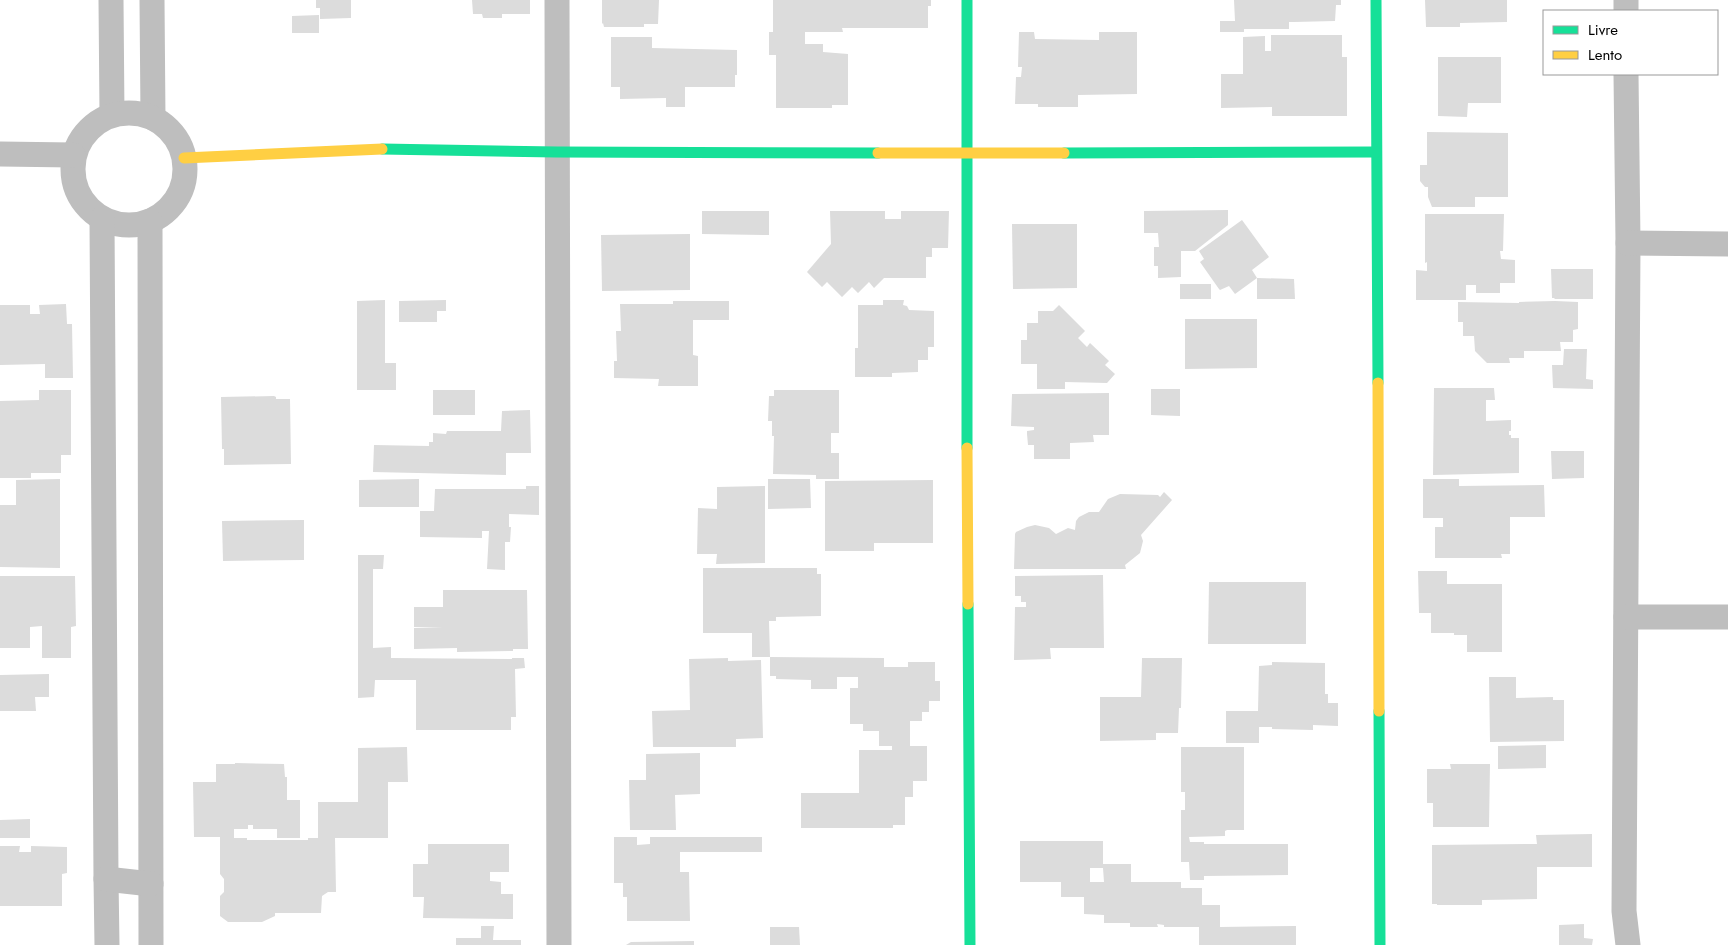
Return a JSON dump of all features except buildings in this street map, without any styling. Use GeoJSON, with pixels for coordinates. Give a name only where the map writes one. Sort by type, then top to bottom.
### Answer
{"type":"FeatureCollection","features":[{"type":"Feature","properties":{"kind":"street"},"geometry":{"type":"LineString","coordinates":[[111,0],[112,115]]}},
{"type":"Feature","properties":{"kind":"street"},"geometry":{"type":"LineString","coordinates":[[152,0],[153,118]]}},
{"type":"Feature","properties":{"kind":"street"},"geometry":{"type":"LineString","coordinates":[[557,0],[560,945]]}},
{"type":"Feature","properties":{"kind":"street"},"geometry":{"type":"LineString","coordinates":[[967,0],[970,945]]}},
{"type":"Feature","properties":{"kind":"street"},"geometry":{"type":"LineString","coordinates":[[1376,0],[1380,945]]}},
{"type":"Feature","properties":{"kind":"street"},"geometry":{"type":"LineString","coordinates":[[1626,75],[1628,244],[1624,911],[1628,945]]}},
{"type":"Feature","properties":{"kind":"street"},"geometry":{"type":"LineString","coordinates":[[133,113],[153,118],[174,134],[180,145],[184,158],[184,180],[178,196],[168,209],[150,221],[126,225],[102,219],[83,203],[73,180],[73,155],[79,142],[87,130],[98,121],[112,115],[133,113]]}},
{"type":"Feature","properties":{"kind":"street"},"geometry":{"type":"LineString","coordinates":[[184,158],[385,149],[558,152],[966,154],[1376,152]]}},
{"type":"Feature","properties":{"kind":"street"},"geometry":{"type":"LineString","coordinates":[[0,154],[73,155]]}},
{"type":"Feature","properties":{"kind":"street"},"geometry":{"type":"LineString","coordinates":[[102,219],[108,945]]}},
{"type":"Feature","properties":{"kind":"street"},"geometry":{"type":"LineString","coordinates":[[150,221],[151,945]]}},
{"type":"Feature","properties":{"kind":"street"},"geometry":{"type":"LineString","coordinates":[[1628,244],[1728,244]]}},
{"type":"Feature","properties":{"kind":"street"},"geometry":{"type":"LineString","coordinates":[[1626,617],[1728,617]]}},
{"type":"Feature","properties":{"kind":"street"},"geometry":{"type":"LineString","coordinates":[[106,880],[151,884]]}},
{"type":"Feature","properties":{"kind":"traffic: fast"},"geometry":{"type":"LineString","coordinates":[[967,0],[967,448]]}},
{"type":"Feature","properties":{"kind":"traffic: fast"},"geometry":{"type":"LineString","coordinates":[[1376,0],[1378,383]]}},
{"type":"Feature","properties":{"kind":"traffic: fast"},"geometry":{"type":"LineString","coordinates":[[382,149],[557,152],[878,153]]}},
{"type":"Feature","properties":{"kind":"traffic: fast"},"geometry":{"type":"LineString","coordinates":[[1064,153],[1376,152]]}},
{"type":"Feature","properties":{"kind":"traffic: fast"},"geometry":{"type":"LineString","coordinates":[[968,604],[970,945]]}},
{"type":"Feature","properties":{"kind":"traffic: fast"},"geometry":{"type":"LineString","coordinates":[[1379,711],[1380,945]]}},
{"type":"Feature","properties":{"kind":"traffic: slow"},"geometry":{"type":"LineString","coordinates":[[184,158],[382,149]]}},
{"type":"Feature","properties":{"kind":"traffic: slow"},"geometry":{"type":"LineString","coordinates":[[878,153],[1064,153]]}},
{"type":"Feature","properties":{"kind":"traffic: slow"},"geometry":{"type":"LineString","coordinates":[[1378,383],[1379,711]]}},
{"type":"Feature","properties":{"kind":"traffic: slow"},"geometry":{"type":"LineString","coordinates":[[967,448],[968,604]]}}]}
